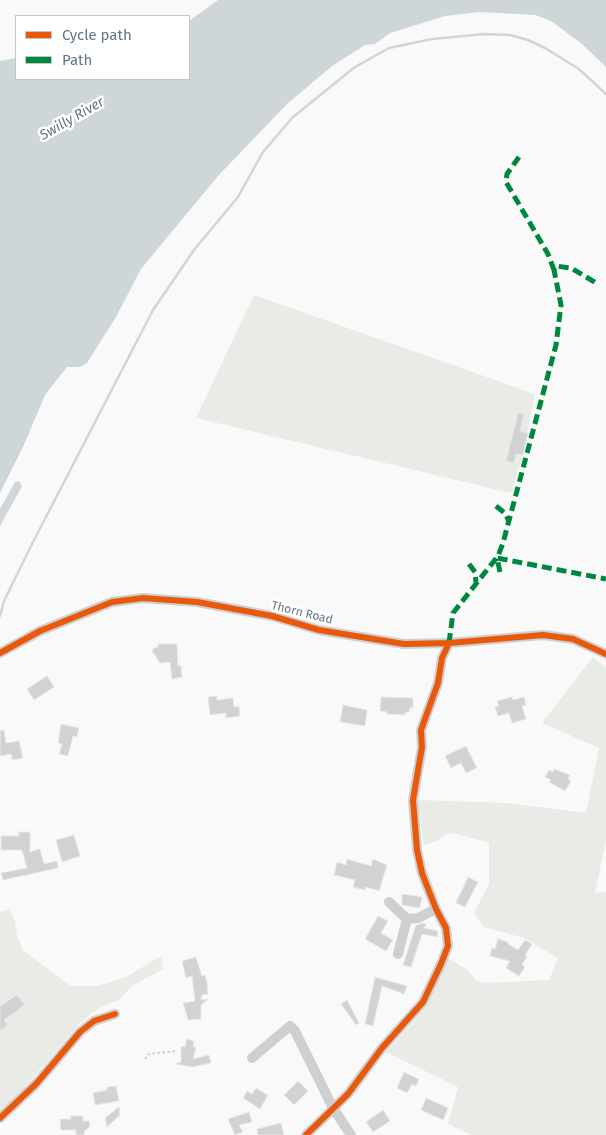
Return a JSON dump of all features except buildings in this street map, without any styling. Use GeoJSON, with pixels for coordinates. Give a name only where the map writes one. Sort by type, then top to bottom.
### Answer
{"type":"FeatureCollection","features":[{"type":"Feature","properties":{"kind":"street","name":"Thorn Road"},"geometry":{"type":"LineString","coordinates":[[0,653],[40,631],[112,602],[142,598],[197,602],[272,616],[318,630],[387,642],[418,645],[449,644],[543,634],[573,639],[606,654]]}},
{"type":"Feature","properties":{"kind":"street"},"geometry":{"type":"LineString","coordinates":[[306,1135],[352,1088],[382,1048],[412,1017],[432,986],[442,964],[449,936],[422,873],[417,850],[413,800],[422,747],[421,730],[438,683],[442,658],[449,644]]}},
{"type":"Feature","properties":{"kind":"street"},"geometry":{"type":"LineString","coordinates":[[389,902],[407,919],[418,918],[436,909]]}},
{"type":"Feature","properties":{"kind":"street"},"geometry":{"type":"LineString","coordinates":[[398,954],[407,919]]}},
{"type":"Feature","properties":{"kind":"street"},"geometry":{"type":"LineString","coordinates":[[0,1118],[36,1084],[80,1032],[94,1021],[115,1014]]}},
{"type":"Feature","properties":{"kind":"street"},"geometry":{"type":"LineString","coordinates":[[252,1058],[290,1026],[295,1031],[333,1108],[351,1135]]}},
{"type":"Feature","properties":{"kind":"path"},"geometry":{"type":"LineString","coordinates":[[145,1059],[149,1054],[177,1051]]}},
{"type":"Feature","properties":{"kind":"shaded area"},"geometry":{"type":"Polygon","coordinates":[[[254,295],[535,394],[523,455],[511,493],[196,418],[254,295]]]}},
{"type":"Feature","properties":{"kind":"shaded area"},"geometry":{"type":"Polygon","coordinates":[[[593,657],[606,668],[606,840],[595,893],[606,892],[606,1135],[472,1135],[448,1124],[458,1087],[386,1052],[417,1018],[448,958],[469,971],[475,980],[484,983],[549,980],[558,958],[524,938],[484,927],[474,913],[489,884],[489,843],[453,833],[444,835],[437,841],[424,845],[417,800],[506,803],[586,813],[599,748],[542,723],[593,657]]]}},
{"type":"Feature","properties":{"kind":"shaded area"},"geometry":{"type":"Polygon","coordinates":[[[9,909],[15,921],[17,936],[23,950],[70,986],[98,986],[126,977],[161,956],[163,969],[132,986],[119,1000],[99,1008],[80,1023],[13,1101],[0,1112],[0,912],[9,909]]]}},
{"type":"Feature","properties":{"kind":"water","name":"Swilly River"},"geometry":{"type":"Polygon","coordinates":[[[218,0],[606,0],[606,67],[582,44],[551,21],[535,15],[479,12],[445,16],[390,33],[375,44],[365,45],[332,66],[287,104],[218,176],[141,269],[116,317],[87,363],[80,367],[67,367],[45,395],[23,447],[0,493],[0,61],[15,58],[15,80],[190,80],[190,20],[218,0]]]}},
{"type":"Feature","properties":{"kind":"water"},"geometry":{"type":"Polygon","coordinates":[[[19,481],[22,486],[0,526],[0,509],[15,482],[19,481]]]}},
{"type":"Feature","properties":{"kind":"waterway"},"geometry":{"type":"LineString","coordinates":[[0,616],[4,601],[32,544],[153,310],[194,250],[238,197],[263,152],[293,117],[355,67],[389,48],[432,39],[485,34],[510,35],[528,40],[545,48],[579,69],[606,94]]}},
{"type":"Feature","properties":{"kind":"marked path"},"geometry":{"type":"LineString","coordinates":[[519,157],[507,174],[506,182],[548,254],[554,270]]}},
{"type":"Feature","properties":{"kind":"marked path"},"geometry":{"type":"LineString","coordinates":[[449,643],[453,613],[498,556],[503,543],[556,345],[561,305],[554,270],[556,266],[571,268],[598,284]]}},
{"type":"Feature","properties":{"kind":"marked path"},"geometry":{"type":"LineString","coordinates":[[496,506],[506,514],[509,522]]}},
{"type":"Feature","properties":{"kind":"marked path"},"geometry":{"type":"LineString","coordinates":[[500,572],[497,558],[606,579]]}},
{"type":"Feature","properties":{"kind":"marked path"},"geometry":{"type":"LineString","coordinates":[[469,564],[475,572],[476,582]]}},
{"type":"Feature","properties":{"kind":"cycle path"},"geometry":{"type":"LineString","coordinates":[[0,653],[40,631],[112,602],[143,598],[197,602],[272,616],[319,630],[404,644],[449,643],[543,635],[573,639],[606,654]]}},
{"type":"Feature","properties":{"kind":"cycle path"},"geometry":{"type":"LineString","coordinates":[[306,1135],[348,1094],[382,1048],[423,1002],[448,946],[446,928],[436,909],[422,873],[417,850],[413,800],[422,747],[421,730],[438,683],[442,658],[449,643]]}},
{"type":"Feature","properties":{"kind":"cycle path"},"geometry":{"type":"LineString","coordinates":[[0,1118],[36,1084],[80,1032],[94,1021],[115,1014]]}}]}
